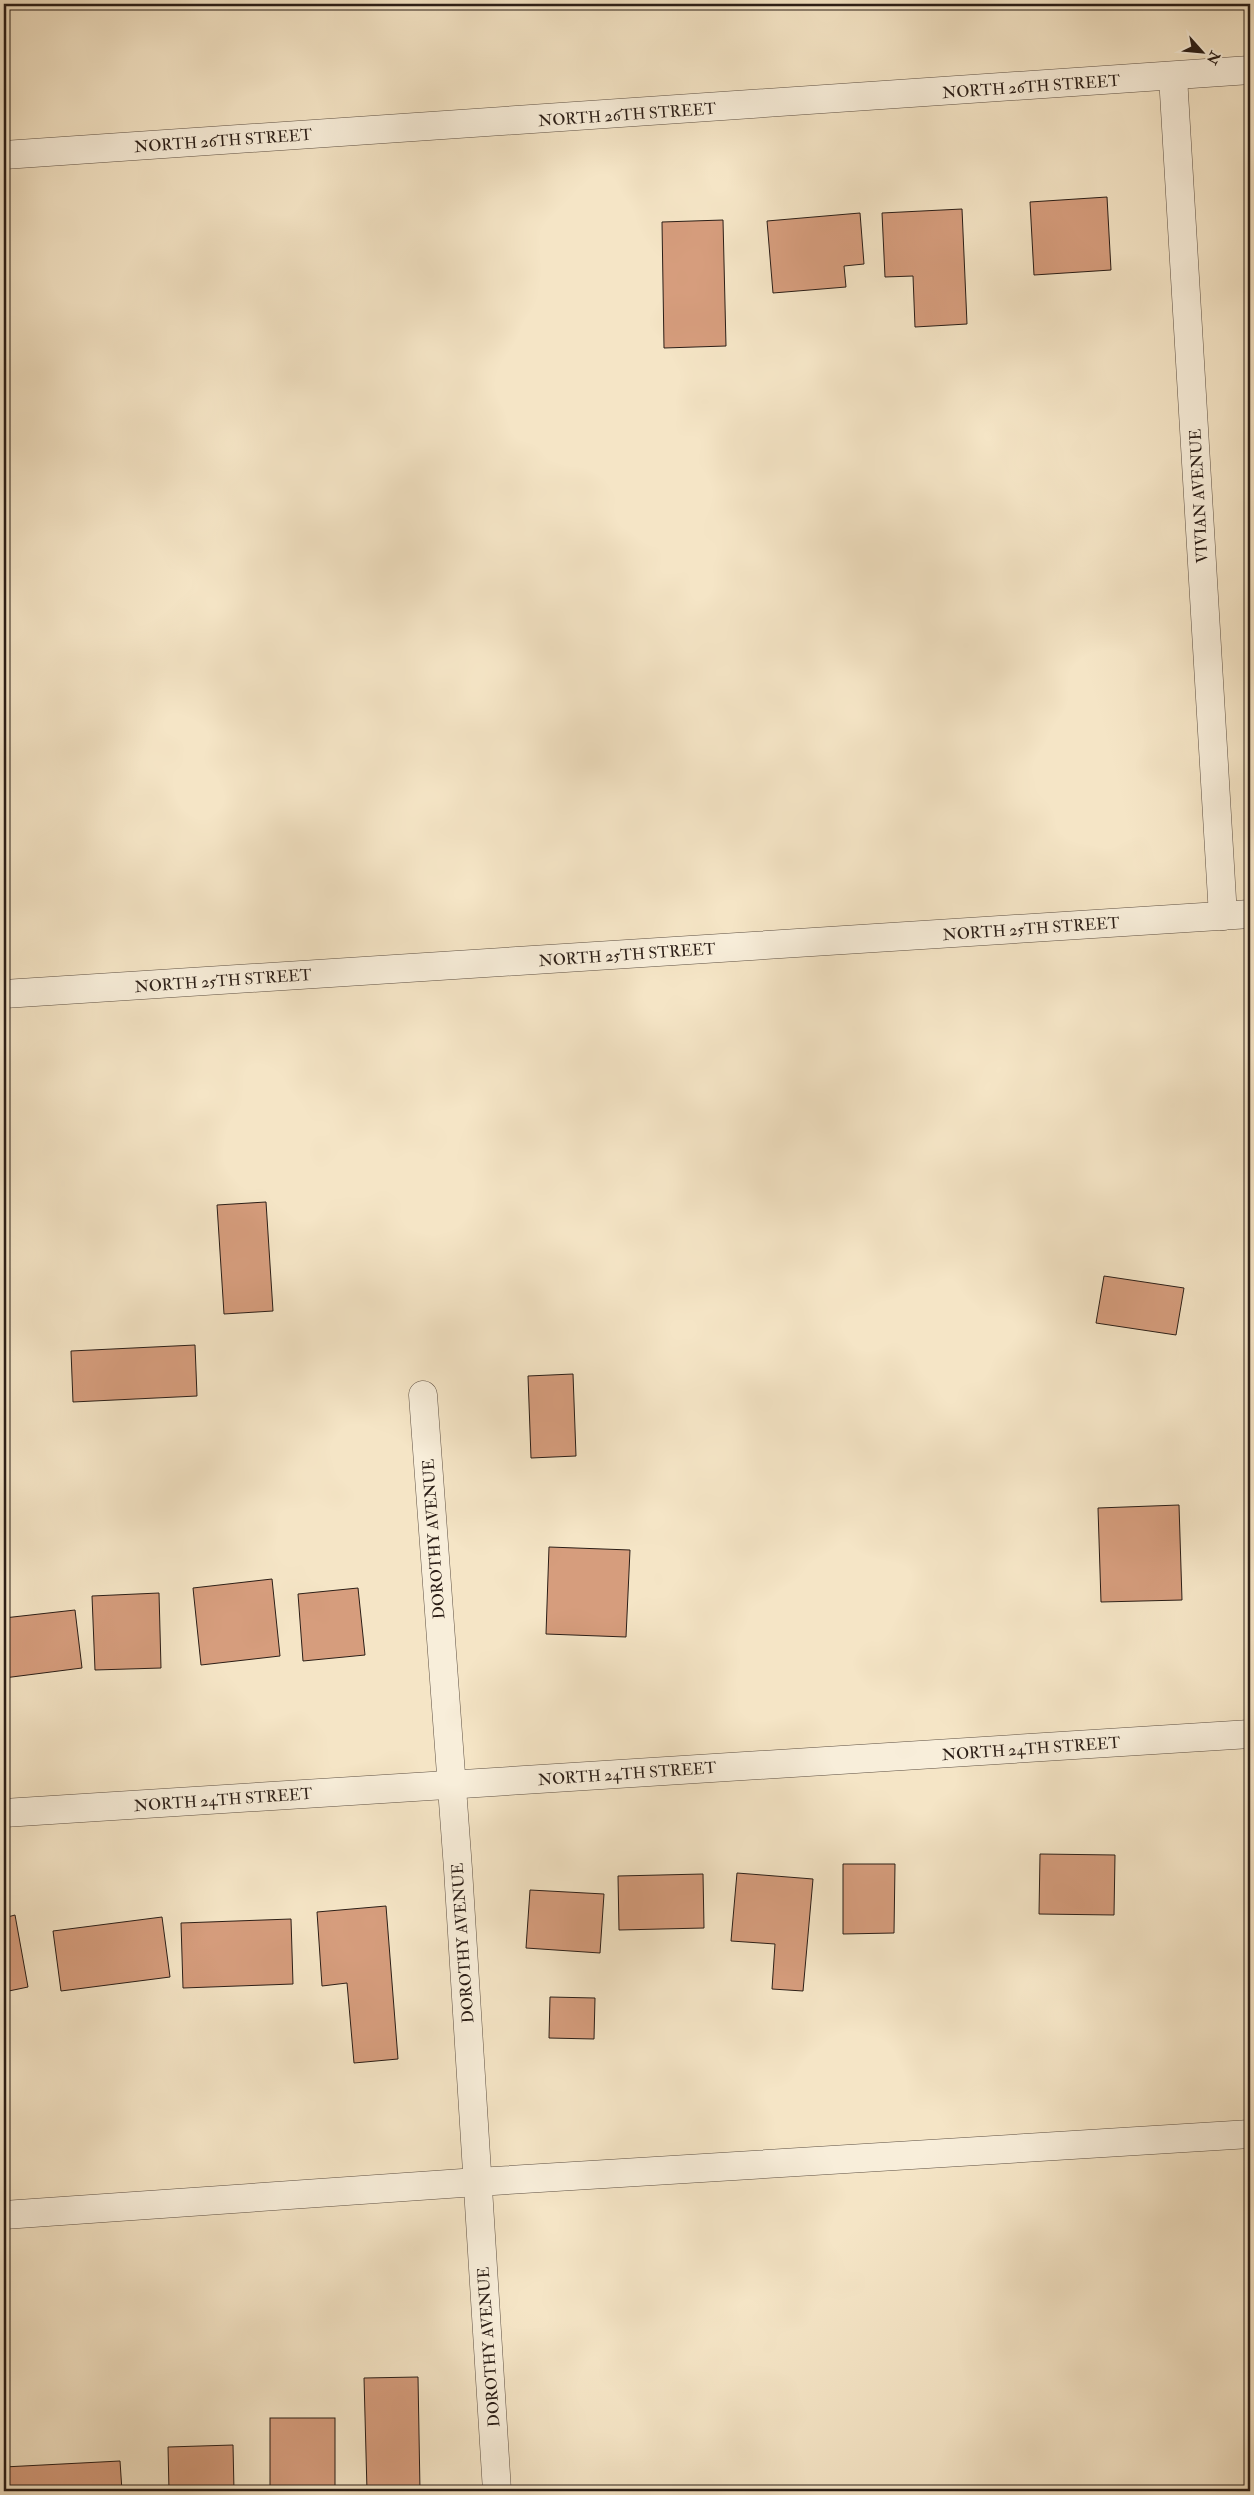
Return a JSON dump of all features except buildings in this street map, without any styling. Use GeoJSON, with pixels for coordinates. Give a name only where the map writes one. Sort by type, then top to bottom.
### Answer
{"type":"FeatureCollection","features":[{"type":"Feature","properties":{"kind":"street","name":"NORTH 26TH STREET"},"geometry":{"type":"LineString","coordinates":[[4,155],[1250,70]]}},
{"type":"Feature","properties":{"kind":"street","name":"VIVIAN AVENUE"},"geometry":{"type":"LineString","coordinates":[[1172,76],[1223,916]]}},
{"type":"Feature","properties":{"kind":"street","name":"NORTH 25TH STREET"},"geometry":{"type":"LineString","coordinates":[[4,994],[1250,914]]}},
{"type":"Feature","properties":{"kind":"street","name":"DOROTHY AVENUE"},"geometry":{"type":"LineString","coordinates":[[423,1395],[478,2182],[497,2491]]}},
{"type":"Feature","properties":{"kind":"street","name":"NORTH 24TH STREET"},"geometry":{"type":"LineString","coordinates":[[4,1813],[1250,1734]]}},
{"type":"Feature","properties":{"kind":"street"},"geometry":{"type":"LineString","coordinates":[[4,2216],[478,2182],[1250,2134]]}}]}
